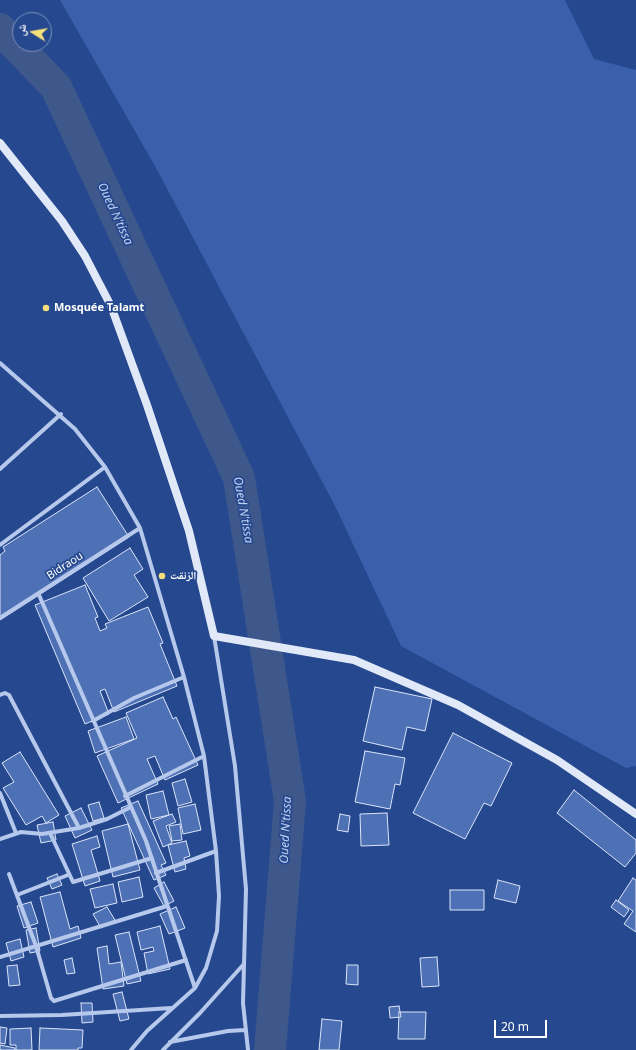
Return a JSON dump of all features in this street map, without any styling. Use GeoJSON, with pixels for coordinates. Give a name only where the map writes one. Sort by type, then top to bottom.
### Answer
{"type":"FeatureCollection","features":[{"type":"Feature","properties":{"kind":"main road"},"geometry":{"type":"LineString","coordinates":[[0,143],[62,221],[93,268],[111,306],[147,405],[189,531],[214,636],[354,660],[472,713],[557,760],[636,814]]}},
{"type":"Feature","properties":{"kind":"street"},"geometry":{"type":"LineString","coordinates":[[0,364],[60,414],[74,428],[105,467],[140,528],[184,677],[204,756],[220,896],[217,931],[206,968],[195,988],[147,1031],[131,1050]]}},
{"type":"Feature","properties":{"kind":"street"},"geometry":{"type":"LineString","coordinates":[[0,469],[60,414]]}},
{"type":"Feature","properties":{"kind":"street"},"geometry":{"type":"LineString","coordinates":[[0,545],[105,467]]}},
{"type":"Feature","properties":{"kind":"street","name":"Bidraou"},"geometry":{"type":"LineString","coordinates":[[0,618],[39,595],[140,528]]}},
{"type":"Feature","properties":{"kind":"street"},"geometry":{"type":"LineString","coordinates":[[39,595],[152,858],[195,988]]}},
{"type":"Feature","properties":{"kind":"street"},"geometry":{"type":"LineString","coordinates":[[214,636],[235,766],[246,889],[243,965],[245,1030],[248,1050]]}},
{"type":"Feature","properties":{"kind":"street"},"geometry":{"type":"LineString","coordinates":[[93,721],[134,698],[184,677]]}},
{"type":"Feature","properties":{"kind":"street"},"geometry":{"type":"LineString","coordinates":[[0,695],[6,693],[9,695],[79,828]]}},
{"type":"Feature","properties":{"kind":"street"},"geometry":{"type":"LineString","coordinates":[[125,796],[204,756]]}},
{"type":"Feature","properties":{"kind":"street"},"geometry":{"type":"LineString","coordinates":[[0,793],[16,833]]}},
{"type":"Feature","properties":{"kind":"street"},"geometry":{"type":"LineString","coordinates":[[0,839],[16,833],[50,833],[79,828],[107,819],[131,807]]}},
{"type":"Feature","properties":{"kind":"street"},"geometry":{"type":"LineString","coordinates":[[50,833],[72,882],[152,858]]}},
{"type":"Feature","properties":{"kind":"street"},"geometry":{"type":"LineString","coordinates":[[156,873],[216,851]]}},
{"type":"Feature","properties":{"kind":"street"},"geometry":{"type":"LineString","coordinates":[[9,874],[36,946],[50,998],[54,1000],[186,960]]}},
{"type":"Feature","properties":{"kind":"street"},"geometry":{"type":"LineString","coordinates":[[17,894],[68,875]]}},
{"type":"Feature","properties":{"kind":"street"},"geometry":{"type":"LineString","coordinates":[[0,957],[167,906]]}},
{"type":"Feature","properties":{"kind":"street"},"geometry":{"type":"LineString","coordinates":[[163,1050],[169,1042],[200,1013],[243,965]]}},
{"type":"Feature","properties":{"kind":"street"},"geometry":{"type":"LineString","coordinates":[[0,1016],[69,1015],[172,1008]]}},
{"type":"Feature","properties":{"kind":"street"},"geometry":{"type":"LineString","coordinates":[[169,1042],[228,1031],[245,1030]]}},
{"type":"Feature","properties":{"kind":"shaded area"},"geometry":{"type":"Polygon","coordinates":[[[60,0],[565,0],[594,59],[636,70],[636,766],[626,768],[401,646],[335,506],[155,166],[60,0]]]}},
{"type":"Feature","properties":{"kind":"building"},"geometry":{"type":"Polygon","coordinates":[[[97,487],[129,537],[0,620],[0,555],[5,551],[3,547],[97,487]]]}},
{"type":"Feature","properties":{"kind":"building"},"geometry":{"type":"Polygon","coordinates":[[[130,548],[143,569],[134,575],[148,597],[109,621],[83,578],[130,548]]]}},
{"type":"Feature","properties":{"kind":"building"},"geometry":{"type":"Polygon","coordinates":[[[85,585],[98,617],[95,618],[100,631],[107,628],[105,624],[148,607],[163,643],[160,644],[177,686],[114,712],[105,689],[100,691],[109,714],[85,724],[35,605],[85,585]]]}},
{"type":"Feature","properties":{"kind":"building"},"geometry":{"type":"Polygon","coordinates":[[[375,687],[432,699],[425,731],[407,727],[402,750],[363,741],[375,687]]]}},
{"type":"Feature","properties":{"kind":"building"},"geometry":{"type":"Polygon","coordinates":[[[163,697],[173,719],[176,717],[198,765],[165,780],[155,756],[147,759],[158,784],[118,803],[97,756],[137,738],[126,713],[163,697]]]}},
{"type":"Feature","properties":{"kind":"building"},"geometry":{"type":"Polygon","coordinates":[[[126,717],[134,739],[95,753],[88,731],[126,717]]]}},
{"type":"Feature","properties":{"kind":"building"},"geometry":{"type":"Polygon","coordinates":[[[453,733],[512,763],[491,806],[484,803],[465,839],[413,813],[453,733]]]}},
{"type":"Feature","properties":{"kind":"building"},"geometry":{"type":"Polygon","coordinates":[[[365,751],[405,758],[400,785],[395,784],[390,809],[355,802],[365,751]]]}},
{"type":"Feature","properties":{"kind":"building"},"geometry":{"type":"Polygon","coordinates":[[[20,752],[59,815],[46,823],[42,816],[26,825],[3,788],[14,782],[2,763],[20,752]]]}},
{"type":"Feature","properties":{"kind":"building"},"geometry":{"type":"Polygon","coordinates":[[[185,779],[192,802],[178,806],[172,783],[185,779]]]}},
{"type":"Feature","properties":{"kind":"building"},"geometry":{"type":"Polygon","coordinates":[[[574,790],[636,840],[636,853],[625,867],[557,813],[574,790]]]}},
{"type":"Feature","properties":{"kind":"building"},"geometry":{"type":"Polygon","coordinates":[[[163,791],[169,815],[151,819],[146,795],[163,791]]]}},
{"type":"Feature","properties":{"kind":"building"},"geometry":{"type":"Polygon","coordinates":[[[138,801],[166,863],[161,865],[166,875],[154,880],[121,808],[138,801]]]}},
{"type":"Feature","properties":{"kind":"building"},"geometry":{"type":"Polygon","coordinates":[[[99,802],[104,818],[93,821],[88,805],[99,802]]]}},
{"type":"Feature","properties":{"kind":"building"},"geometry":{"type":"Polygon","coordinates":[[[195,804],[201,830],[183,834],[178,808],[195,804]]]}},
{"type":"Feature","properties":{"kind":"building"},"geometry":{"type":"Polygon","coordinates":[[[81,808],[92,830],[75,838],[65,816],[81,808]]]}},
{"type":"Feature","properties":{"kind":"building"},"geometry":{"type":"Polygon","coordinates":[[[387,813],[389,845],[361,846],[360,814],[387,813]]]}},
{"type":"Feature","properties":{"kind":"building"},"geometry":{"type":"Polygon","coordinates":[[[172,814],[176,822],[166,826],[172,843],[163,847],[153,821],[172,814]]]}},
{"type":"Feature","properties":{"kind":"building"},"geometry":{"type":"Polygon","coordinates":[[[340,814],[350,816],[348,832],[337,830],[340,814]]]}},
{"type":"Feature","properties":{"kind":"building"},"geometry":{"type":"Polygon","coordinates":[[[53,822],[56,840],[41,843],[37,825],[53,822]]]}},
{"type":"Feature","properties":{"kind":"building"},"geometry":{"type":"Polygon","coordinates":[[[128,824],[140,870],[113,877],[102,831],[128,824]]]}},
{"type":"Feature","properties":{"kind":"building"},"geometry":{"type":"Polygon","coordinates":[[[180,824],[182,840],[172,841],[169,826],[180,824]]]}},
{"type":"Feature","properties":{"kind":"building"},"geometry":{"type":"Polygon","coordinates":[[[97,836],[100,847],[91,850],[100,881],[85,886],[72,844],[97,836]]]}},
{"type":"Feature","properties":{"kind":"building"},"geometry":{"type":"Polygon","coordinates":[[[186,841],[190,856],[184,858],[186,869],[175,872],[168,845],[186,841]]]}},
{"type":"Feature","properties":{"kind":"building"},"geometry":{"type":"Polygon","coordinates":[[[57,874],[62,885],[52,889],[47,878],[57,874]]]}},
{"type":"Feature","properties":{"kind":"building"},"geometry":{"type":"Polygon","coordinates":[[[139,877],[143,897],[122,902],[118,882],[139,877]]]}},
{"type":"Feature","properties":{"kind":"building"},"geometry":{"type":"Polygon","coordinates":[[[633,878],[636,880],[636,932],[624,924],[633,911],[618,901],[633,878]]]}},
{"type":"Feature","properties":{"kind":"building"},"geometry":{"type":"Polygon","coordinates":[[[498,880],[520,886],[516,903],[494,898],[498,880]]]}},
{"type":"Feature","properties":{"kind":"building"},"geometry":{"type":"Polygon","coordinates":[[[164,882],[174,901],[164,906],[154,888],[164,882]]]}},
{"type":"Feature","properties":{"kind":"building"},"geometry":{"type":"Polygon","coordinates":[[[113,884],[117,903],[95,908],[90,889],[113,884]]]}},
{"type":"Feature","properties":{"kind":"building"},"geometry":{"type":"Polygon","coordinates":[[[450,890],[484,890],[484,910],[450,910],[450,890]]]}},
{"type":"Feature","properties":{"kind":"building"},"geometry":{"type":"Polygon","coordinates":[[[60,892],[70,929],[78,926],[81,938],[53,947],[40,897],[60,892]]]}},
{"type":"Feature","properties":{"kind":"building"},"geometry":{"type":"Polygon","coordinates":[[[616,900],[629,910],[624,917],[611,907],[616,900]]]}},
{"type":"Feature","properties":{"kind":"building"},"geometry":{"type":"Polygon","coordinates":[[[31,902],[38,923],[24,928],[17,906],[31,902]]]}},
{"type":"Feature","properties":{"kind":"building"},"geometry":{"type":"Polygon","coordinates":[[[107,907],[115,920],[101,928],[93,914],[107,907]]]}},
{"type":"Feature","properties":{"kind":"building"},"geometry":{"type":"Polygon","coordinates":[[[176,907],[185,928],[169,934],[160,914],[176,907]]]}},
{"type":"Feature","properties":{"kind":"building"},"geometry":{"type":"Polygon","coordinates":[[[160,926],[170,969],[148,974],[144,953],[154,951],[153,947],[141,950],[137,932],[160,926]]]}},
{"type":"Feature","properties":{"kind":"building"},"geometry":{"type":"Polygon","coordinates":[[[36,928],[40,951],[30,953],[26,930],[36,928]]]}},
{"type":"Feature","properties":{"kind":"building"},"geometry":{"type":"Polygon","coordinates":[[[129,932],[141,981],[127,984],[115,935],[129,932]]]}},
{"type":"Feature","properties":{"kind":"building"},"geometry":{"type":"Polygon","coordinates":[[[20,939],[24,957],[11,961],[6,943],[20,939]]]}},
{"type":"Feature","properties":{"kind":"building"},"geometry":{"type":"Polygon","coordinates":[[[107,946],[109,964],[121,962],[124,986],[103,989],[97,948],[107,946]]]}},
{"type":"Feature","properties":{"kind":"building"},"geometry":{"type":"Polygon","coordinates":[[[437,957],[439,986],[422,987],[420,958],[437,957]]]}},
{"type":"Feature","properties":{"kind":"building"},"geometry":{"type":"Polygon","coordinates":[[[72,958],[75,973],[67,974],[64,960],[72,958]]]}},
{"type":"Feature","properties":{"kind":"building"},"geometry":{"type":"Polygon","coordinates":[[[17,965],[20,985],[9,986],[7,966],[17,965]]]}},
{"type":"Feature","properties":{"kind":"building"},"geometry":{"type":"Polygon","coordinates":[[[347,965],[358,965],[358,985],[346,984],[347,965]]]}},
{"type":"Feature","properties":{"kind":"building"},"geometry":{"type":"Polygon","coordinates":[[[122,992],[129,1019],[120,1021],[113,994],[122,992]]]}},
{"type":"Feature","properties":{"kind":"building"},"geometry":{"type":"Polygon","coordinates":[[[81,1003],[92,1003],[93,1022],[82,1023],[81,1003]]]}},
{"type":"Feature","properties":{"kind":"building"},"geometry":{"type":"Polygon","coordinates":[[[399,1006],[401,1017],[390,1018],[389,1007],[399,1006]]]}},
{"type":"Feature","properties":{"kind":"building"},"geometry":{"type":"Polygon","coordinates":[[[399,1012],[426,1012],[425,1039],[398,1039],[399,1012]]]}},
{"type":"Feature","properties":{"kind":"building"},"geometry":{"type":"Polygon","coordinates":[[[322,1019],[342,1021],[339,1050],[319,1050],[322,1019]]]}},
{"type":"Feature","properties":{"kind":"building"},"geometry":{"type":"Polygon","coordinates":[[[0,1027],[7,1028],[5,1044],[0,1043],[0,1027]]]}},
{"type":"Feature","properties":{"kind":"building"},"geometry":{"type":"Polygon","coordinates":[[[31,1028],[32,1050],[16,1050],[16,1045],[10,1045],[10,1029],[31,1028]]]}},
{"type":"Feature","properties":{"kind":"building"},"geometry":{"type":"Polygon","coordinates":[[[40,1028],[83,1030],[82,1048],[78,1048],[78,1050],[39,1050],[40,1028]]]}},
{"type":"Feature","properties":{"kind":"building"},"geometry":{"type":"Polygon","coordinates":[[[0,1045],[15,1048],[15,1050],[0,1050],[0,1045]]]}},
{"type":"Feature","properties":{"kind":"waterway","name":"Oued N'tissa"},"geometry":{"type":"LineString","coordinates":[[0,29],[56,87],[239,478],[290,801],[270,1050]]}},
{"type":"Feature","properties":{"kind":"place","name":"Mosquée Talamt"},"geometry":{"type":"Point","coordinates":[46,308]}},
{"type":"Feature","properties":{"kind":"place","name":"الزنقت"},"geometry":{"type":"Point","coordinates":[162,576]}}]}
